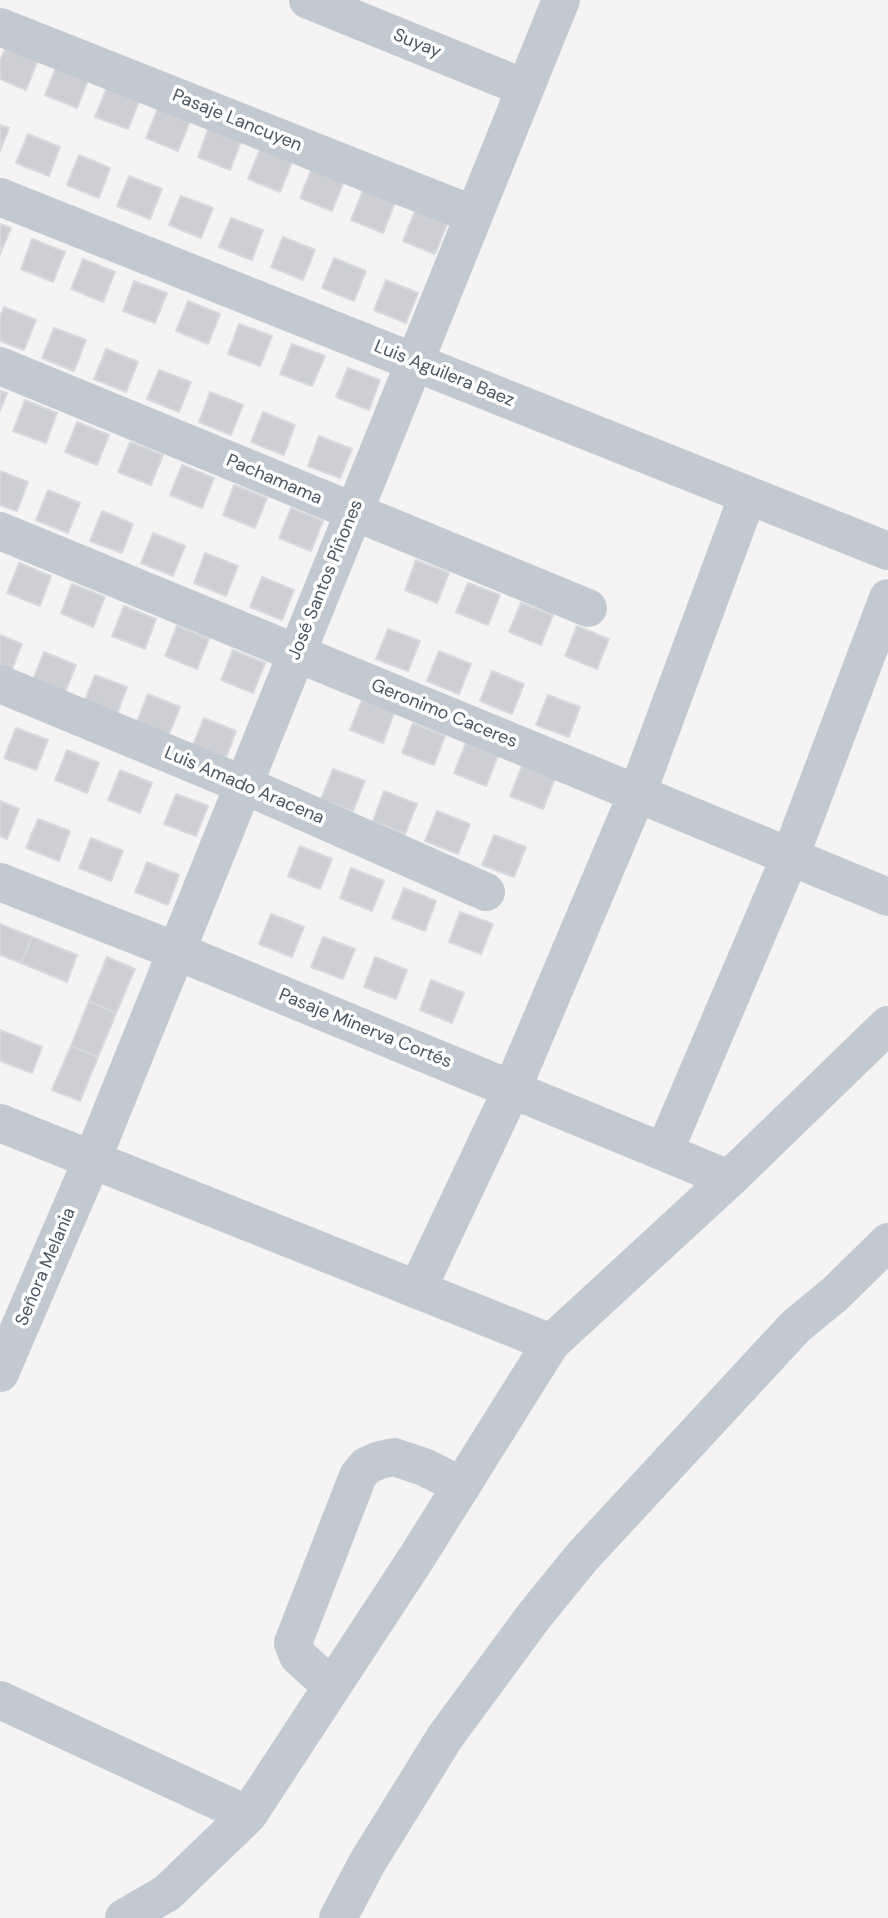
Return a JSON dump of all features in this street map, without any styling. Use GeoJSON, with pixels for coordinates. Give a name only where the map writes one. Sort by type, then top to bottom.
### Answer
{"type":"FeatureCollection","features":[{"type":"Feature","properties":{"kind":"street","name":"Suyay"},"geometry":{"type":"LineString","coordinates":[[308,0],[525,88]]}},
{"type":"Feature","properties":{"kind":"street","name":"José Santos Piñones"},"geometry":{"type":"LineString","coordinates":[[92,1160],[561,0]]}},
{"type":"Feature","properties":{"kind":"street","name":"Pasaje Lancuyen"},"geometry":{"type":"LineString","coordinates":[[0,27],[474,215]]}},
{"type":"Feature","properties":{"kind":"street","name":"Luis Aguilera Baez"},"geometry":{"type":"LineString","coordinates":[[0,197],[888,551]]}},
{"type":"Feature","properties":{"kind":"street","name":"Pachamama"},"geometry":{"type":"LineString","coordinates":[[0,366],[588,608]]}},
{"type":"Feature","properties":{"kind":"street"},"geometry":{"type":"LineString","coordinates":[[417,1290],[512,1089],[637,794],[748,495]]}},
{"type":"Feature","properties":{"kind":"street","name":"Geronimo Caceres"},"geometry":{"type":"LineString","coordinates":[[0,531],[888,897]]}},
{"type":"Feature","properties":{"kind":"street"},"geometry":{"type":"LineString","coordinates":[[664,1152],[790,857],[888,598]]}},
{"type":"Feature","properties":{"kind":"street","name":"Luis Amado Aracena"},"geometry":{"type":"LineString","coordinates":[[0,684],[244,785],[486,892]]}},
{"type":"Feature","properties":{"kind":"street","name":"Pasaje Minerva Cortés"},"geometry":{"type":"LineString","coordinates":[[0,882],[176,951],[729,1179]]}},
{"type":"Feature","properties":{"kind":"street"},"geometry":{"type":"LineString","coordinates":[[124,1918],[167,1894],[248,1815],[462,1486],[551,1343],[729,1179],[888,1025]]}},
{"type":"Feature","properties":{"kind":"street"},"geometry":{"type":"LineString","coordinates":[[0,1123],[551,1343]]}},
{"type":"Feature","properties":{"kind":"street","name":"Señora Melania"},"geometry":{"type":"LineString","coordinates":[[0,1373],[92,1160]]}},
{"type":"Feature","properties":{"kind":"street"},"geometry":{"type":"LineString","coordinates":[[338,1918],[380,1842],[445,1737],[534,1616],[582,1557],[796,1326],[835,1294],[888,1242]]}},
{"type":"Feature","properties":{"kind":"street"},"geometry":{"type":"LineString","coordinates":[[332,1686],[298,1656],[293,1643],[358,1476],[366,1466],[394,1457],[424,1467],[462,1486]]}},
{"type":"Feature","properties":{"kind":"street"},"geometry":{"type":"LineString","coordinates":[[0,1700],[248,1815]]}},
{"type":"Feature","properties":{"kind":"building"},"geometry":{"type":"Polygon","coordinates":[[[6,47],[38,60],[26,90],[0,79],[0,61],[6,47]]]}},
{"type":"Feature","properties":{"kind":"building"},"geometry":{"type":"Polygon","coordinates":[[[57,65],[89,78],[77,108],[45,95],[57,65]]]}},
{"type":"Feature","properties":{"kind":"building"},"geometry":{"type":"Polygon","coordinates":[[[107,87],[140,99],[128,129],[95,117],[107,87]]]}},
{"type":"Feature","properties":{"kind":"building"},"geometry":{"type":"Polygon","coordinates":[[[158,108],[190,121],[178,151],[146,138],[158,108]]]}},
{"type":"Feature","properties":{"kind":"building"},"geometry":{"type":"Polygon","coordinates":[[[0,125],[9,128],[0,151],[0,125]]]}},
{"type":"Feature","properties":{"kind":"building"},"geometry":{"type":"Polygon","coordinates":[[[209,127],[242,139],[230,170],[198,157],[209,127]]]}},
{"type":"Feature","properties":{"kind":"building"},"geometry":{"type":"Polygon","coordinates":[[[28,134],[60,147],[49,176],[16,163],[28,134]]]}},
{"type":"Feature","properties":{"kind":"building"},"geometry":{"type":"Polygon","coordinates":[[[260,149],[292,162],[280,192],[248,179],[260,149]]]}},
{"type":"Feature","properties":{"kind":"building"},"geometry":{"type":"Polygon","coordinates":[[[79,155],[110,168],[99,198],[67,185],[79,155]]]}},
{"type":"Feature","properties":{"kind":"building"},"geometry":{"type":"Polygon","coordinates":[[[312,168],[344,181],[332,211],[300,198],[312,168]]]}},
{"type":"Feature","properties":{"kind":"building"},"geometry":{"type":"Polygon","coordinates":[[[129,176],[162,189],[150,219],[117,206],[129,176]]]}},
{"type":"Feature","properties":{"kind":"building"},"geometry":{"type":"Polygon","coordinates":[[[363,190],[395,203],[383,233],[351,220],[363,190]]]}},
{"type":"Feature","properties":{"kind":"building"},"geometry":{"type":"Polygon","coordinates":[[[181,196],[213,208],[201,238],[169,225],[181,196]]]}},
{"type":"Feature","properties":{"kind":"building"},"geometry":{"type":"Polygon","coordinates":[[[415,211],[447,224],[435,254],[403,241],[415,211]]]}},
{"type":"Feature","properties":{"kind":"building"},"geometry":{"type":"Polygon","coordinates":[[[231,218],[263,230],[252,260],[219,247],[231,218]]]}},
{"type":"Feature","properties":{"kind":"building"},"geometry":{"type":"Polygon","coordinates":[[[0,224],[11,228],[0,254],[0,224]]]}},
{"type":"Feature","properties":{"kind":"building"},"geometry":{"type":"Polygon","coordinates":[[[283,237],[315,250],[303,280],[271,267],[283,237]]]}},
{"type":"Feature","properties":{"kind":"building"},"geometry":{"type":"Polygon","coordinates":[[[32,239],[65,252],[53,282],[21,269],[32,239]]]}},
{"type":"Feature","properties":{"kind":"building"},"geometry":{"type":"Polygon","coordinates":[[[334,258],[366,271],[354,301],[322,288],[334,258]]]}},
{"type":"Feature","properties":{"kind":"building"},"geometry":{"type":"Polygon","coordinates":[[[83,259],[115,272],[103,302],[71,289],[83,259]]]}},
{"type":"Feature","properties":{"kind":"building"},"geometry":{"type":"Polygon","coordinates":[[[386,280],[418,293],[406,323],[374,310],[386,280]]]}},
{"type":"Feature","properties":{"kind":"building"},"geometry":{"type":"Polygon","coordinates":[[[134,281],[167,293],[155,323],[123,311],[134,281]]]}},
{"type":"Feature","properties":{"kind":"building"},"geometry":{"type":"Polygon","coordinates":[[[188,301],[220,314],[208,344],[176,331],[188,301]]]}},
{"type":"Feature","properties":{"kind":"building"},"geometry":{"type":"Polygon","coordinates":[[[4,307],[36,320],[24,350],[0,341],[0,316],[4,307]]]}},
{"type":"Feature","properties":{"kind":"building"},"geometry":{"type":"Polygon","coordinates":[[[239,324],[272,336],[260,366],[228,354],[239,324]]]}},
{"type":"Feature","properties":{"kind":"building"},"geometry":{"type":"Polygon","coordinates":[[[54,328],[86,340],[74,371],[42,358],[54,328]]]}},
{"type":"Feature","properties":{"kind":"building"},"geometry":{"type":"Polygon","coordinates":[[[292,344],[325,356],[312,386],[280,374],[292,344]]]}},
{"type":"Feature","properties":{"kind":"building"},"geometry":{"type":"Polygon","coordinates":[[[106,349],[138,362],[126,392],[94,379],[106,349]]]}},
{"type":"Feature","properties":{"kind":"building"},"geometry":{"type":"Polygon","coordinates":[[[348,368],[380,380],[369,410],[336,397],[348,368]]]}},
{"type":"Feature","properties":{"kind":"building"},"geometry":{"type":"Polygon","coordinates":[[[159,370],[191,382],[179,412],[147,399],[159,370]]]}},
{"type":"Feature","properties":{"kind":"building"},"geometry":{"type":"Polygon","coordinates":[[[0,391],[7,393],[0,411],[0,391]]]}},
{"type":"Feature","properties":{"kind":"building"},"geometry":{"type":"Polygon","coordinates":[[[210,392],[243,405],[231,435],[199,422],[210,392]]]}},
{"type":"Feature","properties":{"kind":"building"},"geometry":{"type":"Polygon","coordinates":[[[25,400],[57,413],[46,443],[13,431],[25,400]]]}},
{"type":"Feature","properties":{"kind":"building"},"geometry":{"type":"Polygon","coordinates":[[[263,412],[295,425],[284,455],[251,442],[263,412]]]}},
{"type":"Feature","properties":{"kind":"building"},"geometry":{"type":"Polygon","coordinates":[[[77,422],[109,435],[97,465],[65,452],[77,422]]]}},
{"type":"Feature","properties":{"kind":"building"},"geometry":{"type":"Polygon","coordinates":[[[319,436],[352,449],[340,478],[308,466],[319,436]]]}},
{"type":"Feature","properties":{"kind":"building"},"geometry":{"type":"Polygon","coordinates":[[[130,442],[163,455],[151,485],[118,472],[130,442]]]}},
{"type":"Feature","properties":{"kind":"building"},"geometry":{"type":"Polygon","coordinates":[[[182,465],[214,478],[202,508],[170,495],[182,465]]]}},
{"type":"Feature","properties":{"kind":"building"},"geometry":{"type":"Polygon","coordinates":[[[0,471],[28,482],[17,511],[0,505],[0,471]]]}},
{"type":"Feature","properties":{"kind":"building"},"geometry":{"type":"Polygon","coordinates":[[[234,485],[267,498],[255,528],[223,515],[234,485]]]}},
{"type":"Feature","properties":{"kind":"building"},"geometry":{"type":"Polygon","coordinates":[[[48,490],[80,503],[68,533],[36,520],[48,490]]]}},
{"type":"Feature","properties":{"kind":"building"},"geometry":{"type":"Polygon","coordinates":[[[291,508],[323,521],[311,551],[279,538],[291,508]]]}},
{"type":"Feature","properties":{"kind":"building"},"geometry":{"type":"Polygon","coordinates":[[[102,511],[133,524],[122,553],[90,541],[102,511]]]}},
{"type":"Feature","properties":{"kind":"building"},"geometry":{"type":"Polygon","coordinates":[[[153,533],[185,546],[173,576],[141,563],[153,533]]]}},
{"type":"Feature","properties":{"kind":"building"},"geometry":{"type":"Polygon","coordinates":[[[205,553],[238,566],[226,596],[194,583],[205,553]]]}},
{"type":"Feature","properties":{"kind":"building"},"geometry":{"type":"Polygon","coordinates":[[[416,560],[449,573],[437,603],[405,590],[416,560]]]}},
{"type":"Feature","properties":{"kind":"building"},"geometry":{"type":"Polygon","coordinates":[[[19,563],[51,576],[40,606],[7,593],[19,563]]]}},
{"type":"Feature","properties":{"kind":"building"},"geometry":{"type":"Polygon","coordinates":[[[262,577],[294,590],[282,620],[250,607],[262,577]]]}},
{"type":"Feature","properties":{"kind":"building"},"geometry":{"type":"Polygon","coordinates":[[[468,583],[500,595],[488,625],[456,612],[468,583]]]}},
{"type":"Feature","properties":{"kind":"building"},"geometry":{"type":"Polygon","coordinates":[[[72,584],[105,597],[93,627],[61,613],[72,584]]]}},
{"type":"Feature","properties":{"kind":"building"},"geometry":{"type":"Polygon","coordinates":[[[521,603],[553,615],[541,645],[509,632],[521,603]]]}},
{"type":"Feature","properties":{"kind":"building"},"geometry":{"type":"Polygon","coordinates":[[[124,606],[156,619],[145,649],[112,636],[124,606]]]}},
{"type":"Feature","properties":{"kind":"building"},"geometry":{"type":"Polygon","coordinates":[[[177,626],[209,639],[197,669],[165,656],[177,626]]]}},
{"type":"Feature","properties":{"kind":"building"},"geometry":{"type":"Polygon","coordinates":[[[577,626],[609,639],[597,669],[565,656],[577,626]]]}},
{"type":"Feature","properties":{"kind":"building"},"geometry":{"type":"Polygon","coordinates":[[[388,629],[420,641],[408,671],[376,659],[388,629]]]}},
{"type":"Feature","properties":{"kind":"building"},"geometry":{"type":"Polygon","coordinates":[[[0,635],[22,644],[10,674],[0,670],[0,635]]]}},
{"type":"Feature","properties":{"kind":"building"},"geometry":{"type":"Polygon","coordinates":[[[233,650],[265,663],[253,693],[221,680],[233,650]]]}},
{"type":"Feature","properties":{"kind":"building"},"geometry":{"type":"Polygon","coordinates":[[[439,651],[471,664],[459,694],[427,681],[439,651]]]}},
{"type":"Feature","properties":{"kind":"building"},"geometry":{"type":"Polygon","coordinates":[[[44,652],[76,665],[64,695],[32,682],[44,652]]]}},
{"type":"Feature","properties":{"kind":"building"},"geometry":{"type":"Polygon","coordinates":[[[492,671],[524,684],[512,714],[480,701],[492,671]]]}},
{"type":"Feature","properties":{"kind":"building"},"geometry":{"type":"Polygon","coordinates":[[[95,675],[127,687],[116,717],[83,705],[95,675]]]}},
{"type":"Feature","properties":{"kind":"building"},"geometry":{"type":"Polygon","coordinates":[[[148,694],[180,707],[168,737],[136,724],[148,694]]]}},
{"type":"Feature","properties":{"kind":"building"},"geometry":{"type":"Polygon","coordinates":[[[548,695],[580,707],[569,737],[536,725],[548,695]]]}},
{"type":"Feature","properties":{"kind":"building"},"geometry":{"type":"Polygon","coordinates":[[[362,700],[394,713],[383,743],[350,730],[362,700]]]}},
{"type":"Feature","properties":{"kind":"building"},"geometry":{"type":"Polygon","coordinates":[[[204,718],[236,731],[225,761],[192,748],[204,718]]]}},
{"type":"Feature","properties":{"kind":"building"},"geometry":{"type":"Polygon","coordinates":[[[413,723],[445,736],[434,765],[402,753],[413,723]]]}},
{"type":"Feature","properties":{"kind":"building"},"geometry":{"type":"Polygon","coordinates":[[[16,728],[48,740],[36,770],[4,758],[16,728]]]}},
{"type":"Feature","properties":{"kind":"building"},"geometry":{"type":"Polygon","coordinates":[[[466,743],[498,756],[486,786],[454,773],[466,743]]]}},
{"type":"Feature","properties":{"kind":"building"},"geometry":{"type":"Polygon","coordinates":[[[67,750],[99,763],[87,793],[55,780],[67,750]]]}},
{"type":"Feature","properties":{"kind":"building"},"geometry":{"type":"Polygon","coordinates":[[[522,766],[555,779],[543,809],[510,796],[522,766]]]}},
{"type":"Feature","properties":{"kind":"building"},"geometry":{"type":"Polygon","coordinates":[[[333,769],[365,781],[353,811],[321,799],[333,769]]]}},
{"type":"Feature","properties":{"kind":"building"},"geometry":{"type":"Polygon","coordinates":[[[120,770],[152,783],[140,813],[108,800],[120,770]]]}},
{"type":"Feature","properties":{"kind":"building"},"geometry":{"type":"Polygon","coordinates":[[[384,791],[417,804],[405,834],[373,821],[384,791]]]}},
{"type":"Feature","properties":{"kind":"building"},"geometry":{"type":"Polygon","coordinates":[[[176,794],[208,806],[196,836],[164,824],[176,794]]]}},
{"type":"Feature","properties":{"kind":"building"},"geometry":{"type":"Polygon","coordinates":[[[0,801],[19,809],[7,839],[0,836],[0,801]]]}},
{"type":"Feature","properties":{"kind":"building"},"geometry":{"type":"Polygon","coordinates":[[[437,811],[470,824],[458,854],[425,841],[437,811]]]}},
{"type":"Feature","properties":{"kind":"building"},"geometry":{"type":"Polygon","coordinates":[[[38,819],[70,831],[59,861],[26,848],[38,819]]]}},
{"type":"Feature","properties":{"kind":"building"},"geometry":{"type":"Polygon","coordinates":[[[494,835],[526,847],[514,877],[482,865],[494,835]]]}},
{"type":"Feature","properties":{"kind":"building"},"geometry":{"type":"Polygon","coordinates":[[[91,838],[123,851],[111,881],[79,868],[91,838]]]}},
{"type":"Feature","properties":{"kind":"building"},"geometry":{"type":"Polygon","coordinates":[[[300,846],[332,859],[320,889],[288,876],[300,846]]]}},
{"type":"Feature","properties":{"kind":"building"},"geometry":{"type":"Polygon","coordinates":[[[147,862],[179,875],[168,905],[135,892],[147,862]]]}},
{"type":"Feature","properties":{"kind":"building"},"geometry":{"type":"Polygon","coordinates":[[[351,868],[384,881],[372,911],[340,898],[351,868]]]}},
{"type":"Feature","properties":{"kind":"building"},"geometry":{"type":"Polygon","coordinates":[[[404,888],[436,901],[425,931],[392,918],[404,888]]]}},
{"type":"Feature","properties":{"kind":"building"},"geometry":{"type":"Polygon","coordinates":[[[460,912],[493,924],[481,954],[449,942],[460,912]]]}},
{"type":"Feature","properties":{"kind":"building"},"geometry":{"type":"Polygon","coordinates":[[[271,914],[304,927],[292,957],[259,944],[271,914]]]}},
{"type":"Feature","properties":{"kind":"building"},"geometry":{"type":"Polygon","coordinates":[[[0,924],[32,937],[21,963],[0,955],[0,924]]]}},
{"type":"Feature","properties":{"kind":"building"},"geometry":{"type":"Polygon","coordinates":[[[32,937],[77,955],[67,982],[21,963],[32,937]]]}},
{"type":"Feature","properties":{"kind":"building"},"geometry":{"type":"Polygon","coordinates":[[[323,937],[355,949],[343,979],[311,967],[323,937]]]}},
{"type":"Feature","properties":{"kind":"building"},"geometry":{"type":"Polygon","coordinates":[[[107,957],[135,969],[116,1013],[89,1001],[107,957]]]}},
{"type":"Feature","properties":{"kind":"building"},"geometry":{"type":"Polygon","coordinates":[[[375,957],[407,970],[396,999],[364,987],[375,957]]]}},
{"type":"Feature","properties":{"kind":"building"},"geometry":{"type":"Polygon","coordinates":[[[431,980],[464,993],[452,1023],[420,1010],[431,980]]]}},
{"type":"Feature","properties":{"kind":"building"},"geometry":{"type":"Polygon","coordinates":[[[89,1001],[116,1013],[98,1057],[71,1046],[89,1001]]]}},
{"type":"Feature","properties":{"kind":"building"},"geometry":{"type":"Polygon","coordinates":[[[0,1030],[42,1047],[32,1073],[0,1061],[0,1030]]]}},
{"type":"Feature","properties":{"kind":"building"},"geometry":{"type":"Polygon","coordinates":[[[71,1046],[98,1057],[80,1101],[52,1090],[71,1046]]]}}]}
